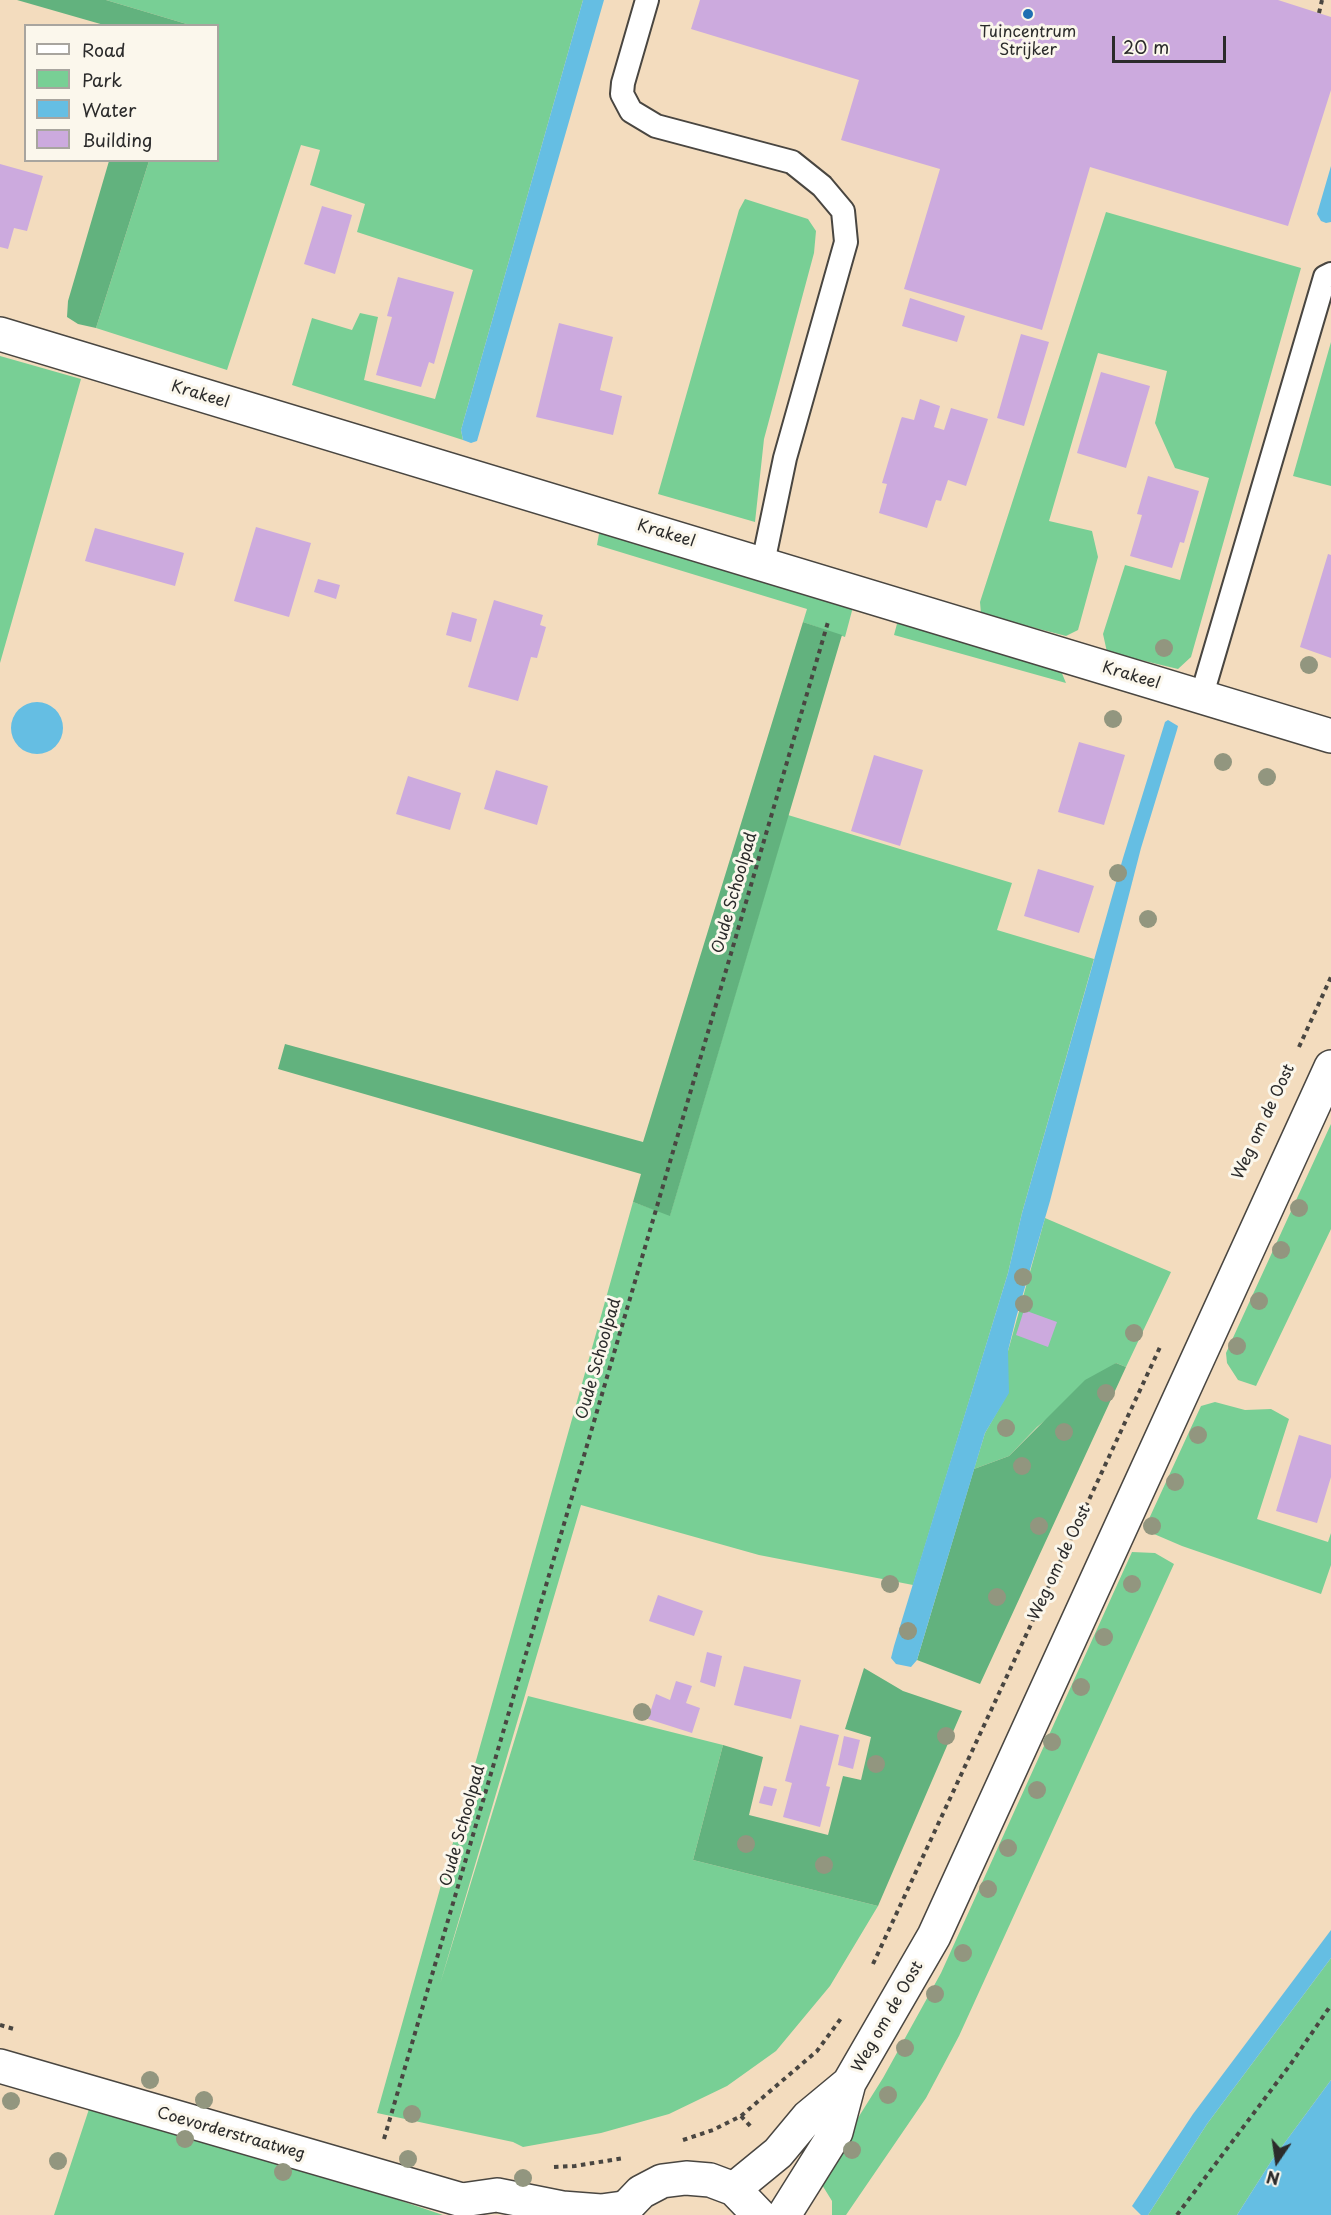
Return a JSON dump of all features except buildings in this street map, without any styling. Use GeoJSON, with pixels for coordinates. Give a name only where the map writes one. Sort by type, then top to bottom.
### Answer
{"type":"FeatureCollection","features":[{"type":"Feature","properties":{"kind":"street","name":"Krakeel"},"geometry":{"type":"LineString","coordinates":[[0,334],[1331,736]]}},
{"type":"Feature","properties":{"kind":"street","name":"Weg om de Oost"},"geometry":{"type":"LineString","coordinates":[[784,2215],[836,2132],[849,2083],[934,1936],[1331,1067]]}},
{"type":"Feature","properties":{"kind":"street","name":"Coevorderstraatweg"},"geometry":{"type":"LineString","coordinates":[[0,2066],[472,2207],[497,2195],[562,2208],[621,2212]]}},
{"type":"Feature","properties":{"kind":"street","name":"Weg om de Oost"},"geometry":{"type":"LineString","coordinates":[[734,2189],[778,2153],[808,2117],[849,2083]]}},
{"type":"Feature","properties":{"kind":"street"},"geometry":{"type":"LineString","coordinates":[[621,2212],[641,2192],[663,2181],[686,2178],[710,2180],[734,2189],[759,2215]]}},
{"type":"Feature","properties":{"kind":"lane"},"geometry":{"type":"LineString","coordinates":[[647,0],[622,83],[622,94],[632,111],[656,126],[792,162],[822,186],[843,211],[846,242],[785,458],[763,563]]}},
{"type":"Feature","properties":{"kind":"lane"},"geometry":{"type":"LineString","coordinates":[[1202,698],[1325,277],[1331,274]]}},
{"type":"Feature","properties":{"kind":"path"},"geometry":{"type":"LineString","coordinates":[[1319,13],[1322,0]]}},
{"type":"Feature","properties":{"kind":"path","name":"Oude Schoolpad"},"geometry":{"type":"LineString","coordinates":[[384,2139],[838,587]]}},
{"type":"Feature","properties":{"kind":"path","name":"Weg om de Oost"},"geometry":{"type":"LineString","coordinates":[[1295,1056],[1331,977]]}},
{"type":"Feature","properties":{"kind":"path","name":"Weg om de Oost"},"geometry":{"type":"LineString","coordinates":[[869,1973],[1165,1336]]}},
{"type":"Feature","properties":{"kind":"path"},"geometry":{"type":"LineString","coordinates":[[1177,2215],[1290,2065],[1331,2005]]}},
{"type":"Feature","properties":{"kind":"path"},"geometry":{"type":"LineString","coordinates":[[741,2116],[817,2051],[848,2008]]}},
{"type":"Feature","properties":{"kind":"green space"},"geometry":{"type":"Polygon","coordinates":[[[17,0],[106,0],[187,24],[101,24],[17,0]]]}},
{"type":"Feature","properties":{"kind":"green space"},"geometry":{"type":"Polygon","coordinates":[[[106,0],[583,0],[461,430],[463,440],[292,385],[312,318],[352,330],[360,313],[378,317],[364,380],[435,399],[473,270],[357,232],[365,204],[310,185],[320,150],[301,145],[227,370],[96,328],[149,162],[219,162],[219,24],[187,24],[106,0]]]}},
{"type":"Feature","properties":{"kind":"green space"},"geometry":{"type":"Polygon","coordinates":[[[109,162],[149,162],[96,328],[78,324],[67,317],[68,301],[109,162]]]}},
{"type":"Feature","properties":{"kind":"green space"},"geometry":{"type":"Polygon","coordinates":[[[745,199],[808,219],[816,231],[814,253],[764,439],[755,522],[658,494],[739,210],[745,199]]]}},
{"type":"Feature","properties":{"kind":"green space"},"geometry":{"type":"Polygon","coordinates":[[[1106,212],[1301,268],[1191,657],[1178,669],[1107,652],[1103,634],[1125,565],[1180,580],[1209,478],[1175,468],[1155,423],[1167,371],[1098,353],[1049,521],[1092,531],[1098,557],[1078,630],[1066,636],[981,614],[980,602],[1106,212]]]}},
{"type":"Feature","properties":{"kind":"green space"},"geometry":{"type":"Polygon","coordinates":[[[1331,342],[1331,486],[1293,476],[1331,342]]]}},
{"type":"Feature","properties":{"kind":"green space"},"geometry":{"type":"Polygon","coordinates":[[[0,356],[81,379],[0,663],[0,356]]]}},
{"type":"Feature","properties":{"kind":"green space"},"geometry":{"type":"Polygon","coordinates":[[[600,528],[853,607],[845,637],[803,622],[807,609],[597,545],[600,528]]]}},
{"type":"Feature","properties":{"kind":"green space"},"geometry":{"type":"Polygon","coordinates":[[[898,620],[1061,671],[1066,683],[894,635],[898,620]]]}},
{"type":"Feature","properties":{"kind":"green space"},"geometry":{"type":"Polygon","coordinates":[[[803,622],[842,635],[670,1216],[633,1202],[641,1174],[278,1069],[285,1044],[643,1142],[803,622]]]}},
{"type":"Feature","properties":{"kind":"green space"},"geometry":{"type":"Polygon","coordinates":[[[788,815],[1012,883],[997,930],[1094,959],[1022,1213],[1008,1273],[913,1585],[759,1555],[581,1505],[440,1984],[528,1696],[723,1745],[693,1860],[878,1906],[830,1986],[776,2051],[727,2086],[669,2114],[601,2133],[523,2147],[513,2142],[377,2113],[633,1202],[670,1215],[788,815]]]}},
{"type":"Feature","properties":{"kind":"green space"},"geometry":{"type":"Polygon","coordinates":[[[1331,1124],[1331,1229],[1256,1386],[1238,1380],[1227,1363],[1226,1353],[1331,1124]]]}},
{"type":"Feature","properties":{"kind":"green space"},"geometry":{"type":"Polygon","coordinates":[[[1045,1218],[1171,1272],[1126,1367],[1116,1363],[1037,1427],[1009,1456],[974,1469],[985,1433],[1008,1393],[1008,1351],[1045,1218]]]}},
{"type":"Feature","properties":{"kind":"green space"},"geometry":{"type":"Polygon","coordinates":[[[1116,1363],[1126,1367],[980,1684],[917,1660],[974,1469],[1009,1456],[1085,1380],[1116,1363]]]}},
{"type":"Feature","properties":{"kind":"green space"},"geometry":{"type":"Polygon","coordinates":[[[1215,1402],[1245,1410],[1271,1409],[1289,1419],[1257,1519],[1328,1542],[1331,1533],[1331,1565],[1321,1594],[1182,1546],[1154,1534],[1150,1528],[1148,1521],[1201,1406],[1215,1402]]]}},
{"type":"Feature","properties":{"kind":"green space"},"geometry":{"type":"Polygon","coordinates":[[[1132,1552],[1155,1553],[1174,1564],[959,2036],[926,2098],[846,2215],[832,2215],[832,2201],[819,2180],[883,2078],[941,1973],[1132,1552]]]}},
{"type":"Feature","properties":{"kind":"green space"},"geometry":{"type":"Polygon","coordinates":[[[864,1668],[903,1691],[962,1711],[878,1906],[693,1860],[723,1745],[763,1757],[749,1815],[828,1835],[843,1776],[861,1780],[871,1737],[845,1729],[864,1668]]]}},
{"type":"Feature","properties":{"kind":"green space"},"geometry":{"type":"Polygon","coordinates":[[[1331,1958],[1331,2080],[1272,2160],[1237,2215],[1148,2215],[1207,2124],[1331,1958]]]}},
{"type":"Feature","properties":{"kind":"green space"},"geometry":{"type":"Polygon","coordinates":[[[91,2103],[221,2140],[443,2215],[54,2215],[91,2103]]]}},
{"type":"Feature","properties":{"kind":"water"},"geometry":{"type":"Polygon","coordinates":[[[583,0],[604,0],[477,441],[471,443],[463,440],[461,430],[583,0]]]}},
{"type":"Feature","properties":{"kind":"water"},"geometry":{"type":"Polygon","coordinates":[[[1331,166],[1331,222],[1326,223],[1321,221],[1317,214],[1331,166]]]}},
{"type":"Feature","properties":{"kind":"water"},"geometry":{"type":"Polygon","coordinates":[[[32,702],[42,702],[56,709],[63,728],[56,747],[42,754],[32,754],[22,750],[15,743],[11,733],[11,723],[15,713],[22,706],[32,702]]]}},
{"type":"Feature","properties":{"kind":"water"},"geometry":{"type":"Polygon","coordinates":[[[1168,720],[1178,726],[1141,848],[1050,1201],[1016,1318],[1008,1351],[1009,1393],[985,1433],[917,1660],[911,1667],[896,1664],[891,1658],[894,1646],[1008,1273],[1022,1213],[1123,858],[1165,722],[1168,720]]]}},
{"type":"Feature","properties":{"kind":"water"},"geometry":{"type":"Polygon","coordinates":[[[1331,1930],[1331,1958],[1207,2124],[1148,2215],[1141,2215],[1132,2206],[1193,2114],[1331,1930]]]}},
{"type":"Feature","properties":{"kind":"water"},"geometry":{"type":"Polygon","coordinates":[[[1331,2080],[1331,2215],[1237,2215],[1272,2160],[1331,2080]]]}},
{"type":"Feature","properties":{"kind":"place","name":"Tuincentrum Strijker"},"geometry":{"type":"Point","coordinates":[1028,14]}}]}
